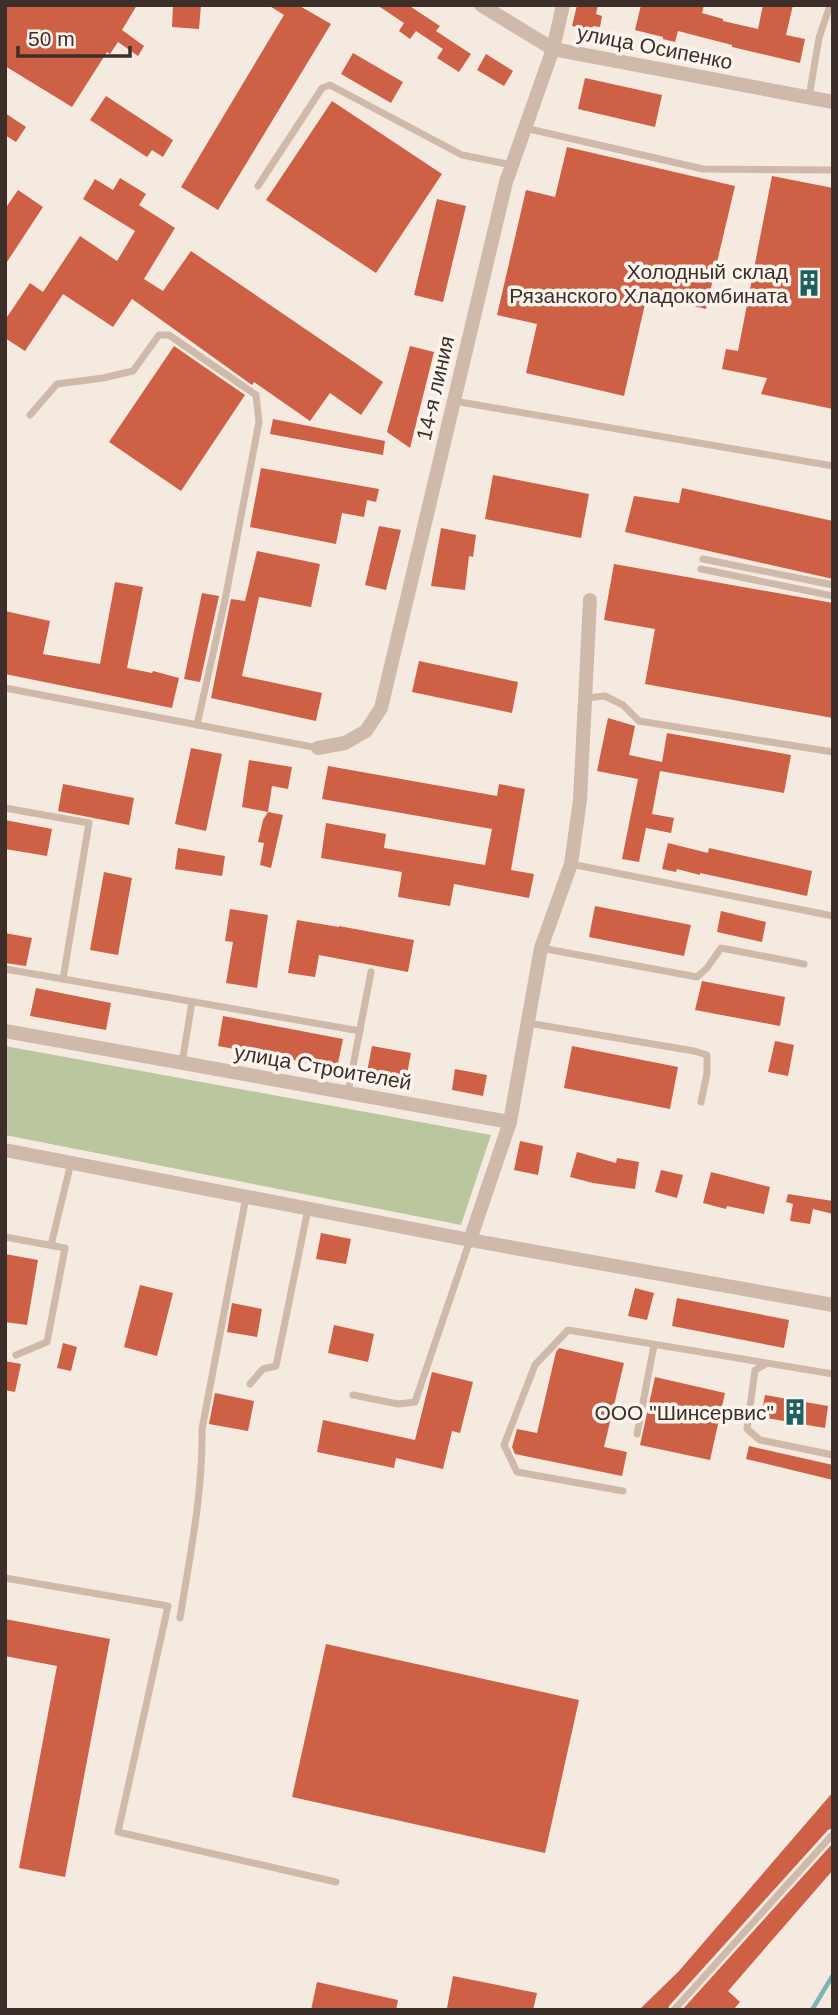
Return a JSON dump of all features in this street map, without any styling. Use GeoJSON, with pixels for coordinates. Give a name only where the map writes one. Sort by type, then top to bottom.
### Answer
{"type":"FeatureCollection","features":[{"type":"Feature","properties":{"kind":"street","name":"улица Осипенко"},"geometry":{"type":"LineString","coordinates":[[481,5],[553,49],[833,102]]}},
{"type":"Feature","properties":{"kind":"street","name":"14-я линия"},"geometry":{"type":"LineString","coordinates":[[318,748],[345,743],[366,730],[381,708],[506,182],[553,49],[563,5]]}},
{"type":"Feature","properties":{"kind":"street"},"geometry":{"type":"LineString","coordinates":[[470,1240],[510,1122],[541,948],[571,864],[580,800],[590,600]]}},
{"type":"Feature","properties":{"kind":"street","name":"улица Строителей"},"geometry":{"type":"LineString","coordinates":[[5,1031],[510,1122]]}},
{"type":"Feature","properties":{"kind":"street"},"geometry":{"type":"LineString","coordinates":[[5,1150],[470,1240],[833,1306]]}},
{"type":"Feature","properties":{"kind":"lane"},"geometry":{"type":"LineString","coordinates":[[809,97],[819,38],[830,5]]}},
{"type":"Feature","properties":{"kind":"lane"},"geometry":{"type":"LineString","coordinates":[[258,187],[322,88],[330,85],[462,155],[512,165]]}},
{"type":"Feature","properties":{"kind":"lane"},"geometry":{"type":"LineString","coordinates":[[525,128],[703,169],[833,170]]}},
{"type":"Feature","properties":{"kind":"lane"},"geometry":{"type":"LineString","coordinates":[[30,415],[57,383],[103,378],[133,371],[159,335],[169,335],[256,395],[259,422],[225,600],[197,725]]}},
{"type":"Feature","properties":{"kind":"lane"},"geometry":{"type":"LineString","coordinates":[[454,401],[833,466]]}},
{"type":"Feature","properties":{"kind":"lane"},"geometry":{"type":"LineString","coordinates":[[703,559],[833,585]]}},
{"type":"Feature","properties":{"kind":"lane"},"geometry":{"type":"LineString","coordinates":[[701,569],[833,596]]}},
{"type":"Feature","properties":{"kind":"lane"},"geometry":{"type":"LineString","coordinates":[[5,688],[318,748]]}},
{"type":"Feature","properties":{"kind":"lane"},"geometry":{"type":"LineString","coordinates":[[586,698],[605,696],[623,705],[639,721],[833,752]]}},
{"type":"Feature","properties":{"kind":"lane"},"geometry":{"type":"LineString","coordinates":[[5,808],[89,823],[63,979]]}},
{"type":"Feature","properties":{"kind":"lane"},"geometry":{"type":"LineString","coordinates":[[571,864],[833,916]]}},
{"type":"Feature","properties":{"kind":"lane"},"geometry":{"type":"LineString","coordinates":[[541,948],[697,977],[721,948],[804,964]]}},
{"type":"Feature","properties":{"kind":"lane"},"geometry":{"type":"LineString","coordinates":[[5,969],[360,1031]]}},
{"type":"Feature","properties":{"kind":"lane"},"geometry":{"type":"LineString","coordinates":[[348,1093],[371,972]]}},
{"type":"Feature","properties":{"kind":"lane"},"geometry":{"type":"LineString","coordinates":[[182,1063],[192,1002]]}},
{"type":"Feature","properties":{"kind":"lane"},"geometry":{"type":"LineString","coordinates":[[528,1023],[707,1055],[707,1073],[701,1101]]}},
{"type":"Feature","properties":{"kind":"lane"},"geometry":{"type":"LineString","coordinates":[[51,1245],[71,1163]]}},
{"type":"Feature","properties":{"kind":"lane"},"geometry":{"type":"LineString","coordinates":[[180,1618],[200,1494],[203,1465],[202,1429],[246,1197]]}},
{"type":"Feature","properties":{"kind":"lane"},"geometry":{"type":"LineString","coordinates":[[250,1384],[263,1369],[276,1366],[308,1209]]}},
{"type":"Feature","properties":{"kind":"lane"},"geometry":{"type":"LineString","coordinates":[[5,1237],[65,1248],[47,1342],[16,1356]]}},
{"type":"Feature","properties":{"kind":"lane"},"geometry":{"type":"LineString","coordinates":[[353,1395],[398,1404],[415,1402],[470,1240]]}},
{"type":"Feature","properties":{"kind":"lane"},"geometry":{"type":"LineString","coordinates":[[624,1490],[517,1472],[504,1445],[535,1365],[568,1330],[833,1374]]}},
{"type":"Feature","properties":{"kind":"lane"},"geometry":{"type":"LineString","coordinates":[[637,1434],[654,1345]]}},
{"type":"Feature","properties":{"kind":"lane"},"geometry":{"type":"LineString","coordinates":[[767,1364],[754,1370],[747,1429],[760,1440],[833,1455]]}},
{"type":"Feature","properties":{"kind":"lane"},"geometry":{"type":"LineString","coordinates":[[5,1578],[168,1606],[118,1832],[336,1882]]}},
{"type":"Feature","properties":{"kind":"lane"},"geometry":{"type":"LineString","coordinates":[[674,2010],[833,1835]]}},
{"type":"Feature","properties":{"kind":"green space"},"geometry":{"type":"Polygon","coordinates":[[[5,1046],[491,1135],[461,1225],[5,1135],[5,1046]]]}},
{"type":"Feature","properties":{"kind":"building"},"geometry":{"type":"Polygon","coordinates":[[[5,5],[137,5],[122,30],[144,46],[138,56],[118,42],[110,54],[107,52],[72,107],[5,66],[5,5]]]}},
{"type":"Feature","properties":{"kind":"building"},"geometry":{"type":"Polygon","coordinates":[[[173,5],[201,5],[199,29],[172,27],[173,5]]]}},
{"type":"Feature","properties":{"kind":"building"},"geometry":{"type":"Polygon","coordinates":[[[268,5],[298,5],[331,24],[218,210],[181,187],[284,15],[268,5]]]}},
{"type":"Feature","properties":{"kind":"building"},"geometry":{"type":"Polygon","coordinates":[[[377,5],[408,5],[440,26],[436,31],[471,54],[459,72],[437,58],[443,49],[416,31],[410,39],[399,31],[404,23],[377,5]]]}},
{"type":"Feature","properties":{"kind":"building"},"geometry":{"type":"Polygon","coordinates":[[[577,5],[598,5],[596,14],[602,16],[600,27],[593,26],[592,31],[572,26],[577,5]]]}},
{"type":"Feature","properties":{"kind":"building"},"geometry":{"type":"Polygon","coordinates":[[[641,5],[704,5],[702,13],[758,29],[763,5],[793,5],[786,35],[805,39],[800,63],[678,31],[675,42],[635,30],[641,5]]]}},
{"type":"Feature","properties":{"kind":"building"},"geometry":{"type":"Polygon","coordinates":[[[353,53],[403,82],[391,103],[341,74],[353,53]]]}},
{"type":"Feature","properties":{"kind":"building"},"geometry":{"type":"Polygon","coordinates":[[[486,54],[513,71],[504,86],[477,70],[486,54]]]}},
{"type":"Feature","properties":{"kind":"building"},"geometry":{"type":"Polygon","coordinates":[[[585,78],[662,95],[655,127],[578,109],[585,78]]]}},
{"type":"Feature","properties":{"kind":"building"},"geometry":{"type":"Polygon","coordinates":[[[106,96],[173,140],[163,157],[152,150],[147,157],[90,120],[106,96]]]}},
{"type":"Feature","properties":{"kind":"building"},"geometry":{"type":"Polygon","coordinates":[[[332,101],[442,174],[376,273],[266,200],[332,101]]]}},
{"type":"Feature","properties":{"kind":"building"},"geometry":{"type":"Polygon","coordinates":[[[5,113],[26,127],[16,142],[5,135],[5,113]]]}},
{"type":"Feature","properties":{"kind":"building"},"geometry":{"type":"Polygon","coordinates":[[[567,147],[735,186],[706,309],[647,295],[624,396],[526,373],[537,324],[497,315],[526,190],[555,197],[567,147]]]}},
{"type":"Feature","properties":{"kind":"building","name":"Холодный склад Рязанского Хладокомбината"},"geometry":{"type":"Polygon","coordinates":[[[772,176],[833,188],[833,409],[761,394],[767,378],[722,369],[726,349],[738,351],[772,176]]]}},
{"type":"Feature","properties":{"kind":"building"},"geometry":{"type":"Polygon","coordinates":[[[120,178],[146,194],[139,205],[175,228],[144,279],[163,291],[191,251],[383,382],[361,415],[330,393],[310,421],[254,382],[252,385],[132,299],[113,327],[63,294],[25,351],[5,338],[5,320],[30,283],[43,292],[80,236],[117,261],[135,231],[83,199],[95,179],[113,190],[120,178]]]}},
{"type":"Feature","properties":{"kind":"building"},"geometry":{"type":"Polygon","coordinates":[[[18,190],[43,207],[5,265],[5,209],[18,190]]]}},
{"type":"Feature","properties":{"kind":"building"},"geometry":{"type":"Polygon","coordinates":[[[437,199],[466,206],[443,302],[414,295],[437,199]]]}},
{"type":"Feature","properties":{"kind":"building"},"geometry":{"type":"Polygon","coordinates":[[[174,346],[245,395],[181,491],[109,442],[174,346]]]}},
{"type":"Feature","properties":{"kind":"building"},"geometry":{"type":"Polygon","coordinates":[[[410,346],[434,352],[410,448],[387,432],[410,346]]]}},
{"type":"Feature","properties":{"kind":"building"},"geometry":{"type":"Polygon","coordinates":[[[273,419],[385,441],[383,455],[270,434],[273,419]]]}},
{"type":"Feature","properties":{"kind":"building"},"geometry":{"type":"Polygon","coordinates":[[[261,468],[379,489],[376,502],[367,500],[364,517],[342,513],[336,544],[250,527],[261,468]]]}},
{"type":"Feature","properties":{"kind":"building"},"geometry":{"type":"Polygon","coordinates":[[[493,475],[589,494],[581,538],[485,519],[493,475]]]}},
{"type":"Feature","properties":{"kind":"building"},"geometry":{"type":"Polygon","coordinates":[[[682,488],[833,521],[833,579],[625,532],[634,496],[679,503],[682,488]]]}},
{"type":"Feature","properties":{"kind":"building"},"geometry":{"type":"Polygon","coordinates":[[[379,526],[401,530],[386,590],[365,585],[379,526]]]}},
{"type":"Feature","properties":{"kind":"building"},"geometry":{"type":"Polygon","coordinates":[[[441,528],[476,535],[473,557],[469,556],[465,590],[431,586],[441,528]]]}},
{"type":"Feature","properties":{"kind":"building"},"geometry":{"type":"Polygon","coordinates":[[[257,551],[320,564],[311,607],[259,597],[242,676],[322,693],[316,721],[211,698],[231,599],[245,601],[257,551]]]}},
{"type":"Feature","properties":{"kind":"building"},"geometry":{"type":"Polygon","coordinates":[[[614,564],[833,603],[833,718],[645,684],[655,629],[604,620],[614,564]]]}},
{"type":"Feature","properties":{"kind":"building"},"geometry":{"type":"Polygon","coordinates":[[[115,582],[143,587],[127,668],[179,678],[172,708],[5,674],[5,611],[50,621],[43,654],[100,664],[115,582]]]}},
{"type":"Feature","properties":{"kind":"building"},"geometry":{"type":"Polygon","coordinates":[[[202,593],[219,596],[200,682],[184,679],[202,593]]]}},
{"type":"Feature","properties":{"kind":"building"},"geometry":{"type":"Polygon","coordinates":[[[419,661],[518,682],[512,713],[412,692],[419,661]]]}},
{"type":"Feature","properties":{"kind":"building"},"geometry":{"type":"Polygon","coordinates":[[[608,718],[635,726],[629,755],[662,762],[667,733],[791,755],[784,793],[660,771],[652,814],[674,818],[671,833],[646,828],[639,862],[622,859],[638,779],[597,771],[608,718]]]}},
{"type":"Feature","properties":{"kind":"building"},"geometry":{"type":"Polygon","coordinates":[[[191,748],[222,754],[206,831],[175,824],[191,748]]]}},
{"type":"Feature","properties":{"kind":"building"},"geometry":{"type":"Polygon","coordinates":[[[249,760],[292,767],[288,789],[272,786],[268,812],[242,807],[249,760]]]}},
{"type":"Feature","properties":{"kind":"building"},"geometry":{"type":"Polygon","coordinates":[[[328,766],[497,796],[499,784],[525,789],[511,870],[534,874],[529,898],[454,884],[450,906],[398,897],[402,872],[321,858],[326,823],[386,834],[384,848],[485,865],[492,829],[322,799],[328,766]]]}},
{"type":"Feature","properties":{"kind":"building"},"geometry":{"type":"Polygon","coordinates":[[[63,784],[134,798],[129,825],[58,811],[63,784]]]}},
{"type":"Feature","properties":{"kind":"building"},"geometry":{"type":"Polygon","coordinates":[[[268,812],[283,815],[271,868],[260,865],[264,843],[258,842],[263,820],[268,812]]]}},
{"type":"Feature","properties":{"kind":"building"},"geometry":{"type":"Polygon","coordinates":[[[5,820],[52,829],[47,856],[5,849],[5,820]]]}},
{"type":"Feature","properties":{"kind":"building"},"geometry":{"type":"Polygon","coordinates":[[[668,843],[708,853],[709,848],[812,871],[807,896],[700,873],[662,869],[668,843]]]}},
{"type":"Feature","properties":{"kind":"building"},"geometry":{"type":"Polygon","coordinates":[[[178,848],[225,856],[222,876],[175,869],[178,848]]]}},
{"type":"Feature","properties":{"kind":"building"},"geometry":{"type":"Polygon","coordinates":[[[104,872],[132,878],[118,955],[90,950],[104,872]]]}},
{"type":"Feature","properties":{"kind":"building"},"geometry":{"type":"Polygon","coordinates":[[[595,906],[691,925],[684,956],[589,937],[595,906]]]}},
{"type":"Feature","properties":{"kind":"building"},"geometry":{"type":"Polygon","coordinates":[[[230,909],[268,915],[257,988],[226,983],[233,942],[225,941],[230,909]]]}},
{"type":"Feature","properties":{"kind":"building"},"geometry":{"type":"Polygon","coordinates":[[[721,911],[766,922],[762,942],[717,932],[721,911]]]}},
{"type":"Feature","properties":{"kind":"building"},"geometry":{"type":"Polygon","coordinates":[[[297,920],[414,940],[408,972],[319,955],[315,977],[288,973],[297,920]]]}},
{"type":"Feature","properties":{"kind":"building"},"geometry":{"type":"Polygon","coordinates":[[[5,933],[32,938],[26,966],[5,963],[5,933]]]}},
{"type":"Feature","properties":{"kind":"building"},"geometry":{"type":"Polygon","coordinates":[[[702,981],[785,997],[780,1026],[695,1010],[702,981]]]}},
{"type":"Feature","properties":{"kind":"building"},"geometry":{"type":"Polygon","coordinates":[[[36,988],[111,1003],[106,1030],[30,1016],[36,988]]]}},
{"type":"Feature","properties":{"kind":"building"},"geometry":{"type":"Polygon","coordinates":[[[223,1016],[343,1039],[337,1068],[218,1046],[223,1016]]]}},
{"type":"Feature","properties":{"kind":"building"},"geometry":{"type":"Polygon","coordinates":[[[775,1041],[794,1045],[788,1076],[768,1072],[775,1041]]]}},
{"type":"Feature","properties":{"kind":"building"},"geometry":{"type":"Polygon","coordinates":[[[372,1046],[411,1053],[406,1080],[367,1072],[372,1046]]]}},
{"type":"Feature","properties":{"kind":"building"},"geometry":{"type":"Polygon","coordinates":[[[572,1046],[678,1067],[670,1109],[564,1088],[572,1046]]]}},
{"type":"Feature","properties":{"kind":"building"},"geometry":{"type":"Polygon","coordinates":[[[455,1069],[487,1075],[483,1096],[452,1090],[455,1069]]]}},
{"type":"Feature","properties":{"kind":"building"},"geometry":{"type":"Polygon","coordinates":[[[520,1141],[543,1146],[538,1175],[514,1170],[520,1141]]]}},
{"type":"Feature","properties":{"kind":"building"},"geometry":{"type":"Polygon","coordinates":[[[577,1152],[616,1163],[617,1158],[639,1162],[635,1189],[570,1177],[577,1152]]]}},
{"type":"Feature","properties":{"kind":"building"},"geometry":{"type":"Polygon","coordinates":[[[661,1170],[683,1175],[677,1198],[655,1192],[661,1170]]]}},
{"type":"Feature","properties":{"kind":"building"},"geometry":{"type":"Polygon","coordinates":[[[711,1172],[770,1187],[764,1214],[703,1203],[711,1172]]]}},
{"type":"Feature","properties":{"kind":"building"},"geometry":{"type":"Polygon","coordinates":[[[788,1194],[833,1201],[833,1214],[813,1209],[810,1224],[790,1221],[793,1204],[786,1202],[788,1194]]]}},
{"type":"Feature","properties":{"kind":"building"},"geometry":{"type":"Polygon","coordinates":[[[321,1233],[351,1239],[346,1264],[316,1259],[321,1233]]]}},
{"type":"Feature","properties":{"kind":"building"},"geometry":{"type":"Polygon","coordinates":[[[5,1254],[38,1260],[27,1325],[5,1322],[5,1254]]]}},
{"type":"Feature","properties":{"kind":"building"},"geometry":{"type":"Polygon","coordinates":[[[140,1285],[173,1293],[157,1356],[124,1347],[140,1285]]]}},
{"type":"Feature","properties":{"kind":"building"},"geometry":{"type":"Polygon","coordinates":[[[635,1288],[654,1293],[647,1320],[628,1316],[635,1288]]]}},
{"type":"Feature","properties":{"kind":"building"},"geometry":{"type":"Polygon","coordinates":[[[677,1298],[789,1320],[784,1348],[672,1326],[677,1298]]]}},
{"type":"Feature","properties":{"kind":"building"},"geometry":{"type":"Polygon","coordinates":[[[232,1303],[262,1309],[257,1337],[227,1332],[232,1303]]]}},
{"type":"Feature","properties":{"kind":"building"},"geometry":{"type":"Polygon","coordinates":[[[334,1325],[374,1334],[368,1362],[328,1353],[334,1325]]]}},
{"type":"Feature","properties":{"kind":"building"},"geometry":{"type":"Polygon","coordinates":[[[63,1343],[77,1347],[71,1371],[57,1368],[63,1343]]]}},
{"type":"Feature","properties":{"kind":"building"},"geometry":{"type":"Polygon","coordinates":[[[559,1348],[624,1363],[604,1447],[627,1452],[622,1476],[515,1454],[512,1447],[517,1429],[537,1433],[559,1348]]]}},
{"type":"Feature","properties":{"kind":"building"},"geometry":{"type":"Polygon","coordinates":[[[5,1361],[21,1364],[15,1392],[5,1390],[5,1361]]]}},
{"type":"Feature","properties":{"kind":"building"},"geometry":{"type":"Polygon","coordinates":[[[432,1372],[473,1382],[460,1433],[452,1431],[443,1469],[396,1458],[394,1468],[317,1452],[323,1420],[415,1440],[432,1372]]]}},
{"type":"Feature","properties":{"kind":"building"},"geometry":{"type":"Polygon","coordinates":[[[655,1377],[725,1393],[710,1460],[640,1445],[655,1377]]]}},
{"type":"Feature","properties":{"kind":"building"},"geometry":{"type":"Polygon","coordinates":[[[215,1393],[254,1401],[248,1431],[209,1424],[215,1393]]]}},
{"type":"Feature","properties":{"kind":"building","name":"ООО \"Шинсервис\""},"geometry":{"type":"Polygon","coordinates":[[[765,1395],[828,1406],[825,1428],[761,1417],[765,1395]]]}},
{"type":"Feature","properties":{"kind":"building"},"geometry":{"type":"Polygon","coordinates":[[[749,1446],[833,1465],[833,1480],[746,1459],[749,1446]]]}},
{"type":"Feature","properties":{"kind":"building"},"geometry":{"type":"Polygon","coordinates":[[[5,1619],[110,1639],[65,1877],[19,1868],[57,1666],[5,1656],[5,1619]]]}},
{"type":"Feature","properties":{"kind":"building"},"geometry":{"type":"Polygon","coordinates":[[[326,1644],[579,1700],[545,1853],[292,1797],[326,1644]]]}},
{"type":"Feature","properties":{"kind":"building"},"geometry":{"type":"Polygon","coordinates":[[[833,1792],[833,1828],[828,1830],[668,2010],[639,2010],[679,1971],[833,1792]]]}},
{"type":"Feature","properties":{"kind":"building"},"geometry":{"type":"Polygon","coordinates":[[[833,1843],[833,1870],[728,1991],[740,2002],[733,2010],[682,2010],[833,1843]]]}},
{"type":"Feature","properties":{"kind":"building"},"geometry":{"type":"Polygon","coordinates":[[[453,1976],[537,1993],[533,2010],[447,2008],[453,1976]]]}},
{"type":"Feature","properties":{"kind":"building"},"geometry":{"type":"Polygon","coordinates":[[[317,1982],[398,2000],[396,2010],[311,2010],[317,1982]]]}},
{"type":"Feature","properties":{"kind":"waterway"},"geometry":{"type":"LineString","coordinates":[[812,2010],[833,1975]]}},
{"type":"Feature","properties":{"kind":"place","name":"Холодный склад Рязанского Хладокомбината"},"geometry":{"type":"Point","coordinates":[809,283]}},
{"type":"Feature","properties":{"kind":"place","name":"ООО \"Шинсервис\""},"geometry":{"type":"Point","coordinates":[795,1412]}}]}
